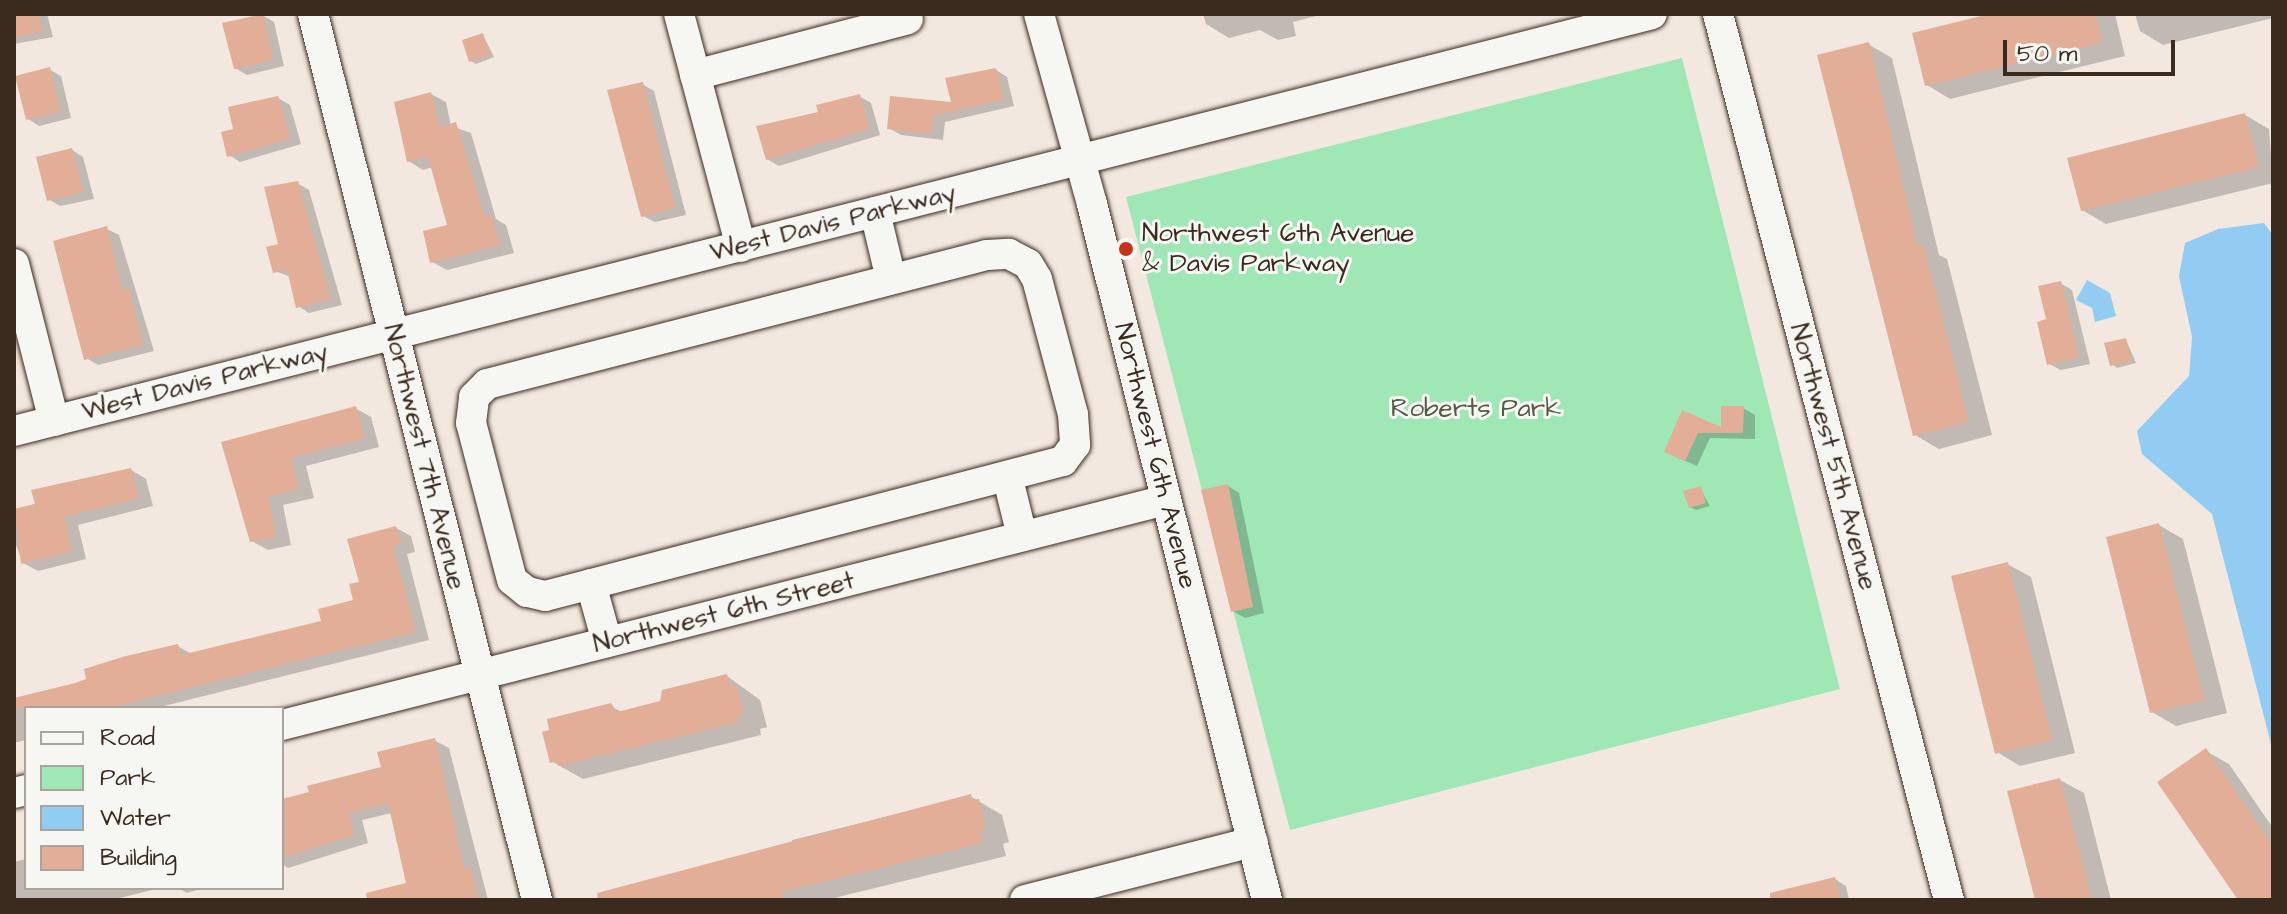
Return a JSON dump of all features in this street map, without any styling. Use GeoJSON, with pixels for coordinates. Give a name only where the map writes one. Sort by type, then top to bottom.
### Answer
{"type":"FeatureCollection","features":[{"type":"Feature","properties":{"kind":"street","name":"Northwest 7th Avenue"},"geometry":{"type":"LineString","coordinates":[[313,14],[477,675],[537,900]]}},
{"type":"Feature","properties":{"kind":"street"},"geometry":{"type":"LineString","coordinates":[[679,14],[741,247]]}},
{"type":"Feature","properties":{"kind":"street","name":"Northwest 6th Avenue"},"geometry":{"type":"LineString","coordinates":[[1039,14],[1267,900]]}},
{"type":"Feature","properties":{"kind":"street","name":"West Davis Parkway"},"geometry":{"type":"LineString","coordinates":[[14,431],[1652,14]]}},
{"type":"Feature","properties":{"kind":"street","name":"Northwest 5th Avenue"},"geometry":{"type":"LineString","coordinates":[[1718,14],[1949,900]]}},
{"type":"Feature","properties":{"kind":"street"},"geometry":{"type":"LineString","coordinates":[[695,75],[908,19]]}},
{"type":"Feature","properties":{"kind":"street"},"geometry":{"type":"LineString","coordinates":[[875,212],[891,279]]}},
{"type":"Feature","properties":{"kind":"street"},"geometry":{"type":"LineString","coordinates":[[998,253],[1020,258],[1034,272],[1076,435],[1063,461],[1008,479],[545,596],[527,592],[512,580],[471,423],[478,390],[495,380],[998,253]]}},
{"type":"Feature","properties":{"kind":"street"},"geometry":{"type":"LineString","coordinates":[[14,264],[54,421]]}},
{"type":"Feature","properties":{"kind":"street"},"geometry":{"type":"LineString","coordinates":[[1008,479],[1022,536]]}},
{"type":"Feature","properties":{"kind":"street","name":"Northwest 6th Street"},"geometry":{"type":"LineString","coordinates":[[284,724],[1166,500]]}},
{"type":"Feature","properties":{"kind":"street"},"geometry":{"type":"LineString","coordinates":[[591,584],[607,642]]}},
{"type":"Feature","properties":{"kind":"street"},"geometry":{"type":"LineString","coordinates":[[1025,900],[1253,842]]}},
{"type":"Feature","properties":{"kind":"green space","name":"Roberts Park"},"geometry":{"type":"Polygon","coordinates":[[[1682,58],[1840,689],[1290,830],[1126,197],[1682,58]]]}},
{"type":"Feature","properties":{"kind":"water"},"geometry":{"type":"Polygon","coordinates":[[[2264,223],[2273,235],[2273,752],[2212,514],[2142,454],[2137,431],[2189,376],[2192,337],[2179,276],[2185,243],[2218,229],[2264,223]]]}},
{"type":"Feature","properties":{"kind":"water"},"geometry":{"type":"Polygon","coordinates":[[[2087,280],[2110,293],[2116,316],[2095,322],[2092,308],[2076,300],[2087,280]]]}},
{"type":"Feature","properties":{"kind":"building"},"geometry":{"type":"Polygon","coordinates":[[[14,14],[38,14],[43,31],[14,38],[14,14]]]}},
{"type":"Feature","properties":{"kind":"building"},"geometry":{"type":"Polygon","coordinates":[[[263,14],[273,60],[234,69],[222,23],[263,14]]]}},
{"type":"Feature","properties":{"kind":"building"},"geometry":{"type":"Polygon","coordinates":[[[1989,14],[2095,14],[2102,43],[1925,86],[1912,33],[1989,14]]]}},
{"type":"Feature","properties":{"kind":"building"},"geometry":{"type":"Polygon","coordinates":[[[483,33],[490,55],[469,62],[462,40],[483,33]]]}},
{"type":"Feature","properties":{"kind":"building"},"geometry":{"type":"Polygon","coordinates":[[[1869,42],[1917,245],[1923,244],[1969,422],[1913,436],[1817,55],[1869,42]]]}},
{"type":"Feature","properties":{"kind":"building"},"geometry":{"type":"Polygon","coordinates":[[[50,67],[60,112],[26,120],[15,76],[50,67]]]}},
{"type":"Feature","properties":{"kind":"building"},"geometry":{"type":"Polygon","coordinates":[[[996,68],[1004,99],[933,116],[931,134],[887,129],[890,96],[951,102],[945,78],[996,68]]]}},
{"type":"Feature","properties":{"kind":"building"},"geometry":{"type":"Polygon","coordinates":[[[643,82],[675,208],[641,217],[607,90],[643,82]]]}},
{"type":"Feature","properties":{"kind":"building"},"geometry":{"type":"Polygon","coordinates":[[[431,92],[440,127],[456,122],[484,216],[491,214],[500,245],[430,263],[423,231],[447,225],[428,157],[407,162],[394,102],[431,92]]]}},
{"type":"Feature","properties":{"kind":"building"},"geometry":{"type":"Polygon","coordinates":[[[860,94],[869,129],[766,160],[756,126],[818,112],[816,105],[860,94]]]}},
{"type":"Feature","properties":{"kind":"building"},"geometry":{"type":"Polygon","coordinates":[[[278,96],[290,138],[227,157],[221,132],[233,129],[228,107],[278,96]]]}},
{"type":"Feature","properties":{"kind":"building"},"geometry":{"type":"Polygon","coordinates":[[[2245,113],[2259,167],[2081,211],[2067,158],[2245,113]]]}},
{"type":"Feature","properties":{"kind":"building"},"geometry":{"type":"Polygon","coordinates":[[[72,148],[83,192],[47,201],[36,157],[72,148]]]}},
{"type":"Feature","properties":{"kind":"building"},"geometry":{"type":"Polygon","coordinates":[[[298,181],[331,299],[296,308],[287,270],[273,273],[266,247],[278,244],[264,187],[298,181]]]}},
{"type":"Feature","properties":{"kind":"building"},"geometry":{"type":"Polygon","coordinates":[[[107,226],[122,290],[129,288],[143,345],[84,360],[53,241],[107,226]]]}},
{"type":"Feature","properties":{"kind":"building"},"geometry":{"type":"Polygon","coordinates":[[[2061,281],[2079,357],[2047,365],[2037,322],[2046,319],[2038,286],[2061,281]]]}},
{"type":"Feature","properties":{"kind":"building"},"geometry":{"type":"Polygon","coordinates":[[[2126,338],[2132,361],[2110,366],[2104,343],[2126,338]]]}},
{"type":"Feature","properties":{"kind":"building"},"geometry":{"type":"Polygon","coordinates":[[[356,406],[365,438],[291,458],[299,489],[268,497],[276,537],[250,542],[221,442],[356,406]]]}},
{"type":"Feature","properties":{"kind":"building"},"geometry":{"type":"Polygon","coordinates":[[[1721,406],[1744,406],[1743,433],[1698,433],[1685,461],[1664,452],[1682,410],[1721,427],[1721,406]]]}},
{"type":"Feature","properties":{"kind":"building"},"geometry":{"type":"Polygon","coordinates":[[[131,468],[139,498],[64,517],[72,551],[21,564],[14,509],[35,504],[31,490],[131,468]]]}},
{"type":"Feature","properties":{"kind":"building"},"geometry":{"type":"Polygon","coordinates":[[[1228,484],[1253,607],[1231,612],[1201,490],[1228,484]]]}},
{"type":"Feature","properties":{"kind":"building"},"geometry":{"type":"Polygon","coordinates":[[[1701,486],[1706,503],[1689,508],[1683,491],[1701,486]]]}},
{"type":"Feature","properties":{"kind":"building"},"geometry":{"type":"Polygon","coordinates":[[[2159,523],[2204,700],[2150,713],[2106,537],[2159,523]]]}},
{"type":"Feature","properties":{"kind":"building"},"geometry":{"type":"Polygon","coordinates":[[[396,526],[401,544],[393,546],[416,632],[115,706],[14,708],[14,698],[86,679],[84,669],[126,656],[178,644],[181,655],[321,621],[318,609],[353,600],[349,584],[359,582],[347,539],[396,526]]]}},
{"type":"Feature","properties":{"kind":"building"},"geometry":{"type":"Polygon","coordinates":[[[2008,562],[2052,740],[1995,754],[1951,576],[2008,562]]]}},
{"type":"Feature","properties":{"kind":"building"},"geometry":{"type":"Polygon","coordinates":[[[727,674],[730,685],[736,684],[744,714],[737,716],[739,722],[558,766],[557,761],[550,763],[542,732],[549,730],[547,719],[611,703],[617,712],[660,701],[662,690],[727,674]]]}},
{"type":"Feature","properties":{"kind":"building"},"geometry":{"type":"Polygon","coordinates":[[[435,738],[464,869],[471,868],[478,900],[367,900],[366,893],[406,883],[388,803],[349,813],[354,835],[284,857],[284,798],[309,792],[307,786],[381,767],[377,752],[435,738]]]}},
{"type":"Feature","properties":{"kind":"building"},"geometry":{"type":"Polygon","coordinates":[[[2206,748],[2273,846],[2273,900],[2238,900],[2157,782],[2206,748]]]}},
{"type":"Feature","properties":{"kind":"building"},"geometry":{"type":"Polygon","coordinates":[[[2060,778],[2092,900],[2035,900],[2007,791],[2060,778]]]}},
{"type":"Feature","properties":{"kind":"building"},"geometry":{"type":"Polygon","coordinates":[[[971,794],[972,800],[979,799],[986,829],[980,831],[983,843],[782,892],[784,900],[598,900],[597,893],[971,794]]]}},
{"type":"Feature","properties":{"kind":"building"},"geometry":{"type":"Polygon","coordinates":[[[1835,877],[1841,900],[1770,900],[1770,893],[1835,877]]]}},
{"type":"Feature","properties":{"kind":"place","name":"Northwest 6th Avenue & Davis Parkway"},"geometry":{"type":"Point","coordinates":[1126,249]}}]}
